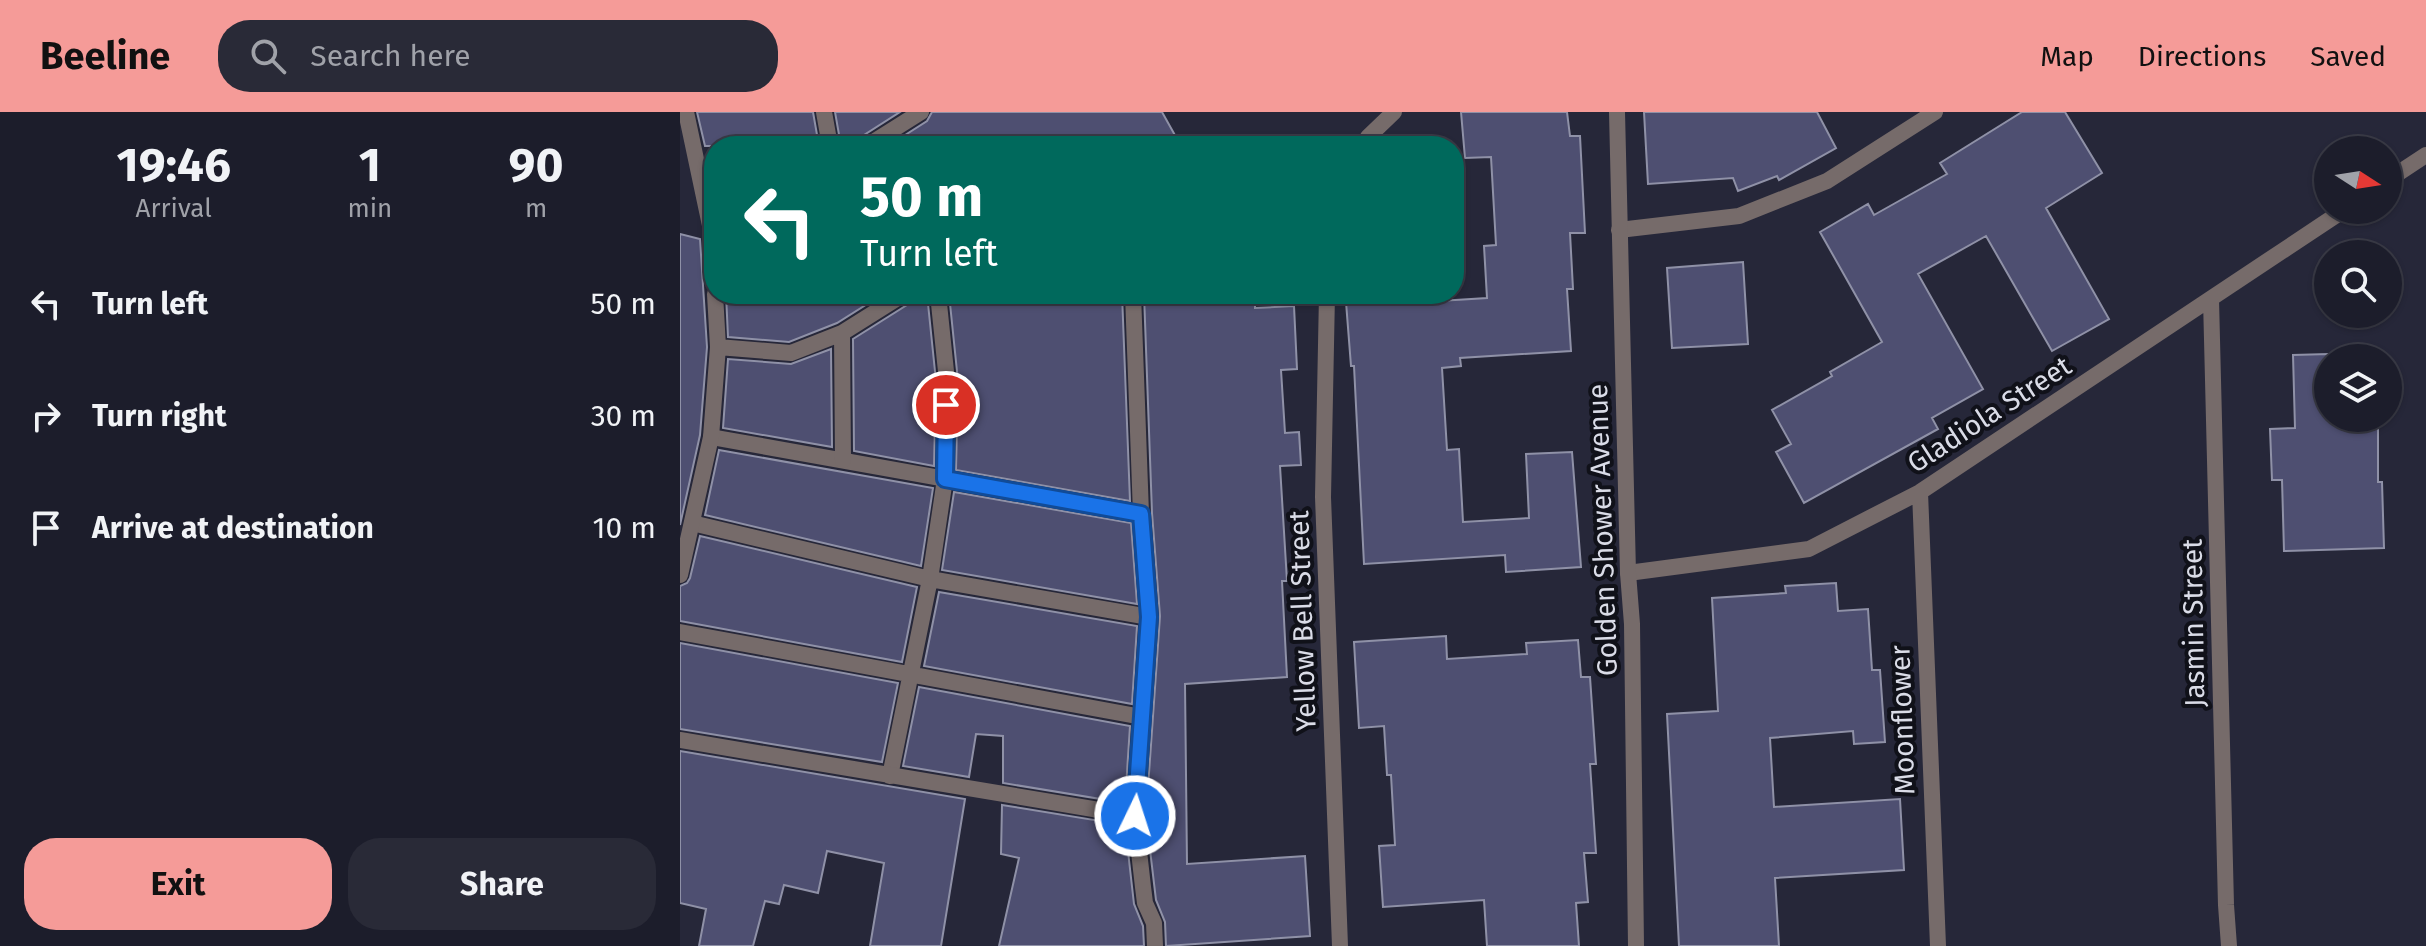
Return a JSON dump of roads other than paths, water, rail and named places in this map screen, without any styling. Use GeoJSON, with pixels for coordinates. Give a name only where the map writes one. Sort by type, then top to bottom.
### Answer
{"type":"FeatureCollection","features":[{"type":"Feature","properties":{"kind":"street"},"geometry":{"type":"LineString","coordinates":[[686,112],[704,197]]}},
{"type":"Feature","properties":{"kind":"street"},"geometry":{"type":"LineString","coordinates":[[824,112],[828,136]]}},
{"type":"Feature","properties":{"kind":"street"},"geometry":{"type":"LineString","coordinates":[[883,136],[921,112]]}},
{"type":"Feature","properties":{"kind":"street"},"geometry":{"type":"LineString","coordinates":[[1369,136],[1394,112]]}},
{"type":"Feature","properties":{"kind":"street","name":"Golden Shower Avenue"},"geometry":{"type":"LineString","coordinates":[[1617,112],[1628,573],[1632,624],[1636,946]]}},
{"type":"Feature","properties":{"kind":"street"},"geometry":{"type":"LineString","coordinates":[[1619,230],[1739,216],[1827,181],[1935,112]]}},
{"type":"Feature","properties":{"kind":"street"},"geometry":{"type":"LineString","coordinates":[[2402,171],[2426,155]]}},
{"type":"Feature","properties":{"kind":"street","name":"Gladiola Street"},"geometry":{"type":"LineString","coordinates":[[1628,573],[1809,549],[1920,492],[2323,224]]}},
{"type":"Feature","properties":{"kind":"street","name":"Jasmin Street"},"geometry":{"type":"LineString","coordinates":[[2211,299],[2229,946]]}},
{"type":"Feature","properties":{"kind":"street"},"geometry":{"type":"LineString","coordinates":[[680,575],[711,437],[718,347],[716,304]]}},
{"type":"Feature","properties":{"kind":"street"},"geometry":{"type":"LineString","coordinates":[[718,347],[791,353],[842,333],[888,304]]}},
{"type":"Feature","properties":{"kind":"street"},"geometry":{"type":"LineString","coordinates":[[890,776],[930,579],[945,479],[947,381],[939,304]]}},
{"type":"Feature","properties":{"kind":"street"},"geometry":{"type":"LineString","coordinates":[[1133,304],[1141,514],[1149,617],[1135,816],[1145,903],[1154,923],[1155,946]]}},
{"type":"Feature","properties":{"kind":"street","name":"Yellow Bell Street"},"geometry":{"type":"LineString","coordinates":[[1327,304],[1323,497],[1340,946]]}},
{"type":"Feature","properties":{"kind":"street"},"geometry":{"type":"LineString","coordinates":[[842,333],[843,460]]}},
{"type":"Feature","properties":{"kind":"street"},"geometry":{"type":"LineString","coordinates":[[711,437],[1141,514]]}},
{"type":"Feature","properties":{"kind":"street","name":"Moonflower"},"geometry":{"type":"LineString","coordinates":[[1920,492],[1938,946]]}},
{"type":"Feature","properties":{"kind":"street"},"geometry":{"type":"LineString","coordinates":[[692,523],[930,579],[1149,617]]}},
{"type":"Feature","properties":{"kind":"street"},"geometry":{"type":"LineString","coordinates":[[680,632],[1142,717]]}},
{"type":"Feature","properties":{"kind":"street"},"geometry":{"type":"LineString","coordinates":[[680,740],[1135,816]]}}]}
